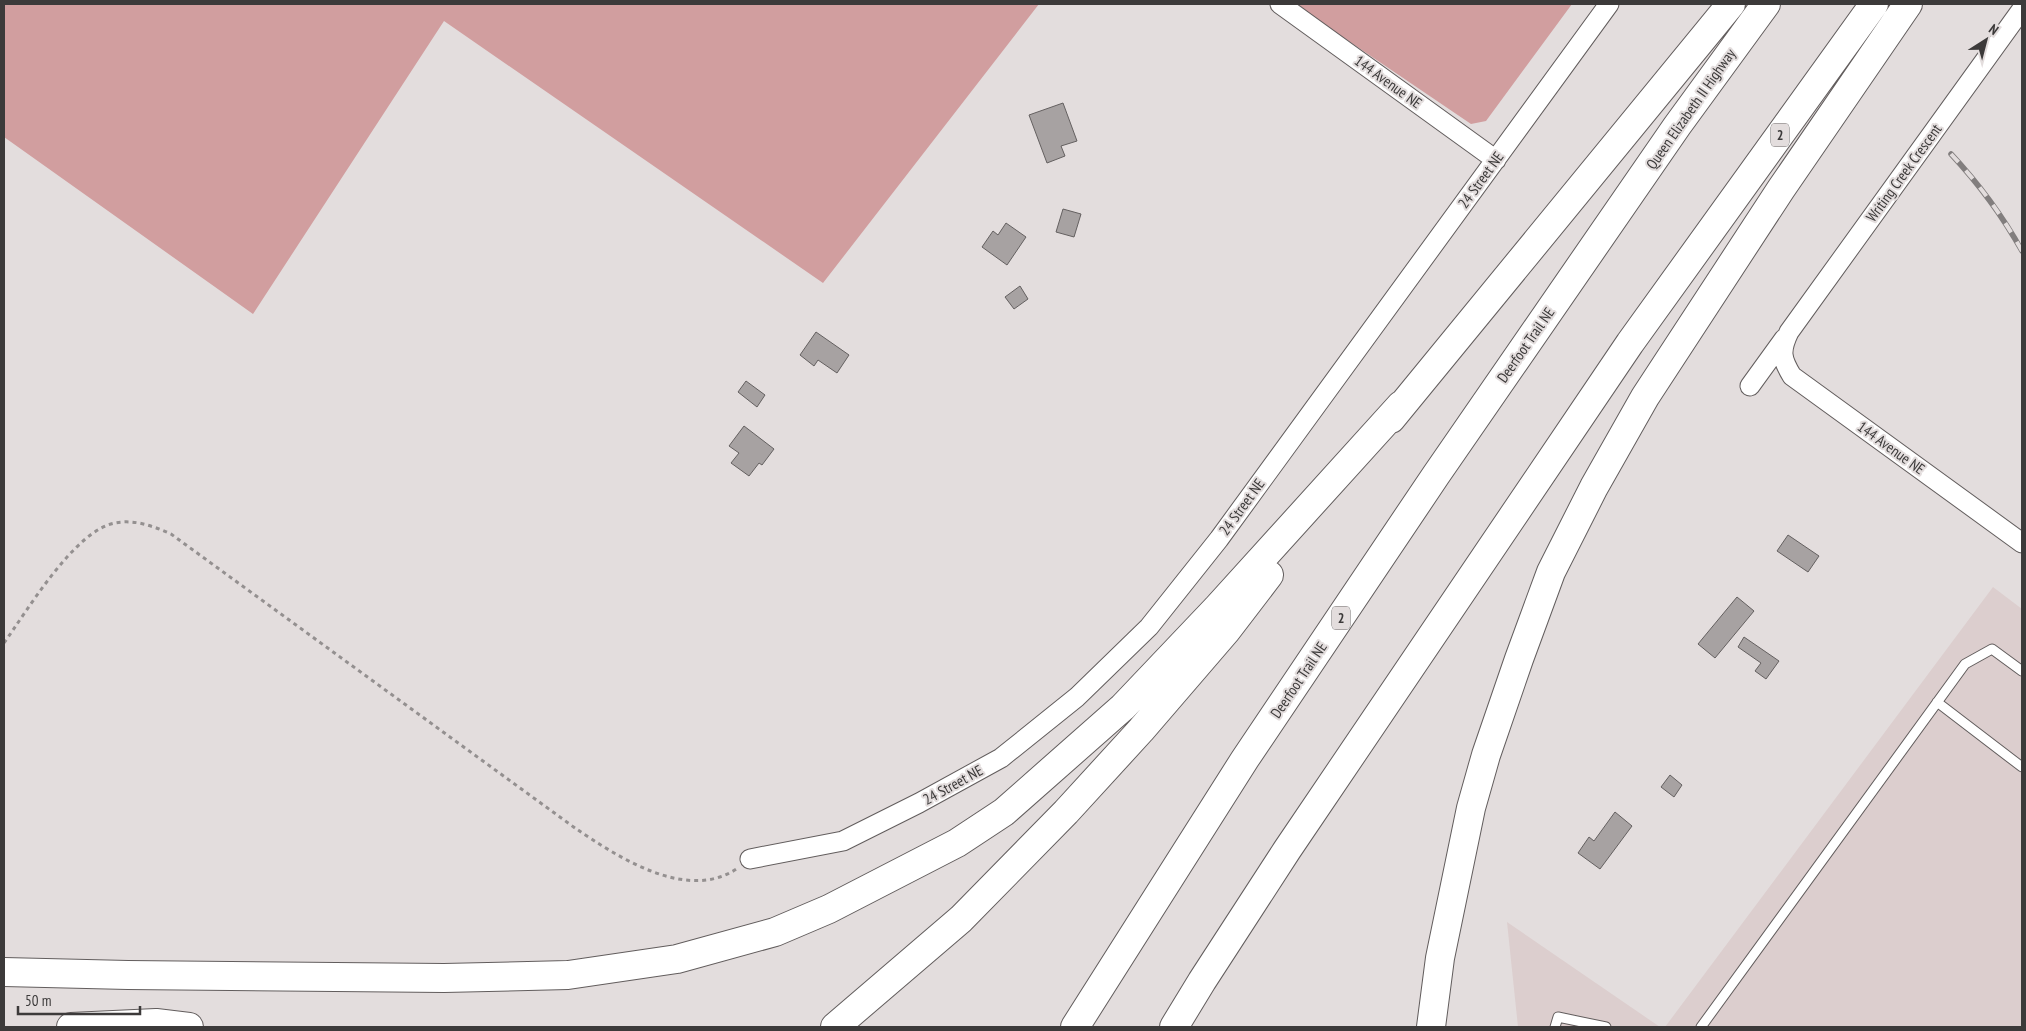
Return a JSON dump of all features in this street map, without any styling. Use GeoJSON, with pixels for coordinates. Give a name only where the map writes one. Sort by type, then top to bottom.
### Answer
{"type":"FeatureCollection","features":[{"type":"Feature","properties":{"kind":"highway"},"geometry":{"type":"LineString","coordinates":[[835,1027],[961,919],[1112,763],[1226,630],[1401,405],[1731,4]]}},
{"type":"Feature","properties":{"kind":"highway","name":"Queen Elizabeth II Highway"},"geometry":{"type":"LineString","coordinates":[[1616,215],[1766,4]]}},
{"type":"Feature","properties":{"kind":"highway","name":"2"},"geometry":{"type":"LineString","coordinates":[[1174,1027],[1287,850],[1624,352],[1874,4]]}},
{"type":"Feature","properties":{"kind":"highway"},"geometry":{"type":"LineString","coordinates":[[1431,1027],[1440,958],[1471,808],[1486,755],[1551,572],[1594,487],[1645,397],[1781,189],[1908,4]]}},
{"type":"Feature","properties":{"kind":"highway","name":"Deerfoot Trail NE"},"geometry":{"type":"LineString","coordinates":[[1075,1027],[1245,759],[1529,339],[1616,215]]}},
{"type":"Feature","properties":{"kind":"highway"},"geometry":{"type":"LineString","coordinates":[[4,972],[444,978],[568,974],[677,959],[775,932],[829,909],[941,852],[958,843],[1004,812],[1123,707],[1218,607],[1401,405]]}},
{"type":"Feature","properties":{"kind":"highway"},"geometry":{"type":"LineString","coordinates":[[1440,958],[1440,1027]]}},
{"type":"Feature","properties":{"kind":"highway"},"geometry":{"type":"LineString","coordinates":[[71,1027],[156,1023],[189,1027]]}},
{"type":"Feature","properties":{"kind":"street","name":"144 Avenue NE"},"geometry":{"type":"LineString","coordinates":[[1280,4],[1496,160]]}},
{"type":"Feature","properties":{"kind":"street","name":"24 Street NE"},"geometry":{"type":"LineString","coordinates":[[750,859],[842,841],[919,804],[1000,758],[1077,697],[1149,627],[1219,539],[1609,4]]}},
{"type":"Feature","properties":{"kind":"street","name":"Writing Creek Crescent"},"geometry":{"type":"LineString","coordinates":[[1750,386],[2022,9]]}},
{"type":"Feature","properties":{"kind":"street","name":"144 Avenue NE"},"geometry":{"type":"LineString","coordinates":[[1788,335],[1782,356],[1792,376],[2022,543]]}},
{"type":"Feature","properties":{"kind":"lane"},"geometry":{"type":"LineString","coordinates":[[1701,1027],[1965,664],[1992,648],[2022,671]]}},
{"type":"Feature","properties":{"kind":"lane"},"geometry":{"type":"LineString","coordinates":[[1937,702],[2022,767]]}},
{"type":"Feature","properties":{"kind":"lane"},"geometry":{"type":"LineString","coordinates":[[1555,1027],[1558,1017],[1606,1027]]}},
{"type":"Feature","properties":{"kind":"path"},"geometry":{"type":"LineString","coordinates":[[4,643],[63,561],[82,541],[99,528],[114,523],[132,522],[152,526],[171,534],[575,828],[619,857],[654,872],[692,880],[715,879],[730,873],[750,859]]}},
{"type":"Feature","properties":{"kind":"shaded area"},"geometry":{"type":"Polygon","coordinates":[[[4,4],[1039,4],[823,283],[444,21],[253,314],[4,137],[4,4]]]}},
{"type":"Feature","properties":{"kind":"shaded area"},"geometry":{"type":"Polygon","coordinates":[[[1294,4],[1572,4],[1486,121],[1471,124],[1294,4]]]}},
{"type":"Feature","properties":{"kind":"shaded area"},"geometry":{"type":"Polygon","coordinates":[[[1993,587],[2022,609],[2022,1027],[1665,1027],[1993,587]]]}},
{"type":"Feature","properties":{"kind":"shaded area"},"geometry":{"type":"Polygon","coordinates":[[[1507,922],[1660,1027],[1518,1027],[1507,922]]]}},
{"type":"Feature","properties":{"kind":"building"},"geometry":{"type":"Polygon","coordinates":[[[1063,103],[1077,141],[1061,146],[1065,156],[1047,163],[1029,115],[1063,103]]]}},
{"type":"Feature","properties":{"kind":"building"},"geometry":{"type":"Polygon","coordinates":[[[1063,209],[1081,214],[1074,237],[1056,232],[1063,209]]]}},
{"type":"Feature","properties":{"kind":"building"},"geometry":{"type":"Polygon","coordinates":[[[1006,223],[1026,237],[1007,265],[982,247],[993,231],[998,235],[1006,223]]]}},
{"type":"Feature","properties":{"kind":"building"},"geometry":{"type":"Polygon","coordinates":[[[1020,286],[1028,299],[1014,309],[1005,297],[1020,286]]]}},
{"type":"Feature","properties":{"kind":"building"},"geometry":{"type":"Polygon","coordinates":[[[816,332],[849,355],[837,373],[818,360],[814,366],[800,355],[816,332]]]}},
{"type":"Feature","properties":{"kind":"building"},"geometry":{"type":"Polygon","coordinates":[[[746,381],[765,395],[757,407],[738,392],[746,381]]]}},
{"type":"Feature","properties":{"kind":"building"},"geometry":{"type":"Polygon","coordinates":[[[744,426],[774,449],[762,465],[759,463],[749,476],[731,463],[739,453],[729,446],[744,426]]]}},
{"type":"Feature","properties":{"kind":"building"},"geometry":{"type":"Polygon","coordinates":[[[1788,535],[1819,556],[1808,572],[1777,551],[1788,535]]]}},
{"type":"Feature","properties":{"kind":"building"},"geometry":{"type":"Polygon","coordinates":[[[1737,597],[1754,611],[1715,658],[1698,644],[1737,597]]]}},
{"type":"Feature","properties":{"kind":"building"},"geometry":{"type":"Polygon","coordinates":[[[1744,637],[1779,661],[1766,679],[1755,671],[1761,663],[1738,647],[1744,637]]]}},
{"type":"Feature","properties":{"kind":"building"},"geometry":{"type":"Polygon","coordinates":[[[1670,775],[1682,785],[1674,797],[1661,787],[1670,775]]]}},
{"type":"Feature","properties":{"kind":"building"},"geometry":{"type":"Polygon","coordinates":[[[1615,812],[1632,826],[1600,869],[1578,853],[1589,837],[1594,841],[1615,812]]]}},
{"type":"Feature","properties":{"kind":"railway"},"geometry":{"type":"LineString","coordinates":[[1951,154],[1990,200],[2022,251]]}}]}
